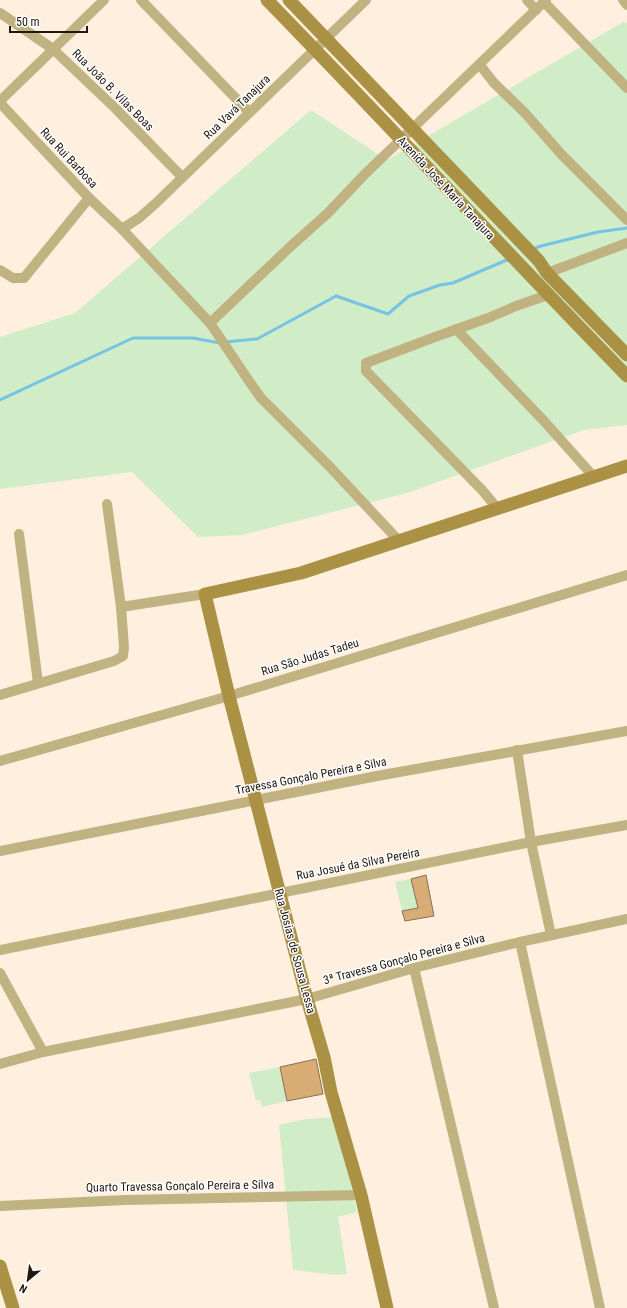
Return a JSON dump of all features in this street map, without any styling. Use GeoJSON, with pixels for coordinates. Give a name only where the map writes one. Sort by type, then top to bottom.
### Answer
{"type":"FeatureCollection","features":[{"type":"Feature","properties":{"kind":"street"},"geometry":{"type":"LineString","coordinates":[[0,102],[104,0]]}},
{"type":"Feature","properties":{"kind":"street"},"geometry":{"type":"LineString","coordinates":[[141,0],[250,112]]}},
{"type":"Feature","properties":{"kind":"street","name":"Avenida José Maria Tanajura"},"geometry":{"type":"LineString","coordinates":[[267,0],[627,376]]}},
{"type":"Feature","properties":{"kind":"street","name":"Avenida José Maria Tanajura"},"geometry":{"type":"LineString","coordinates":[[289,0],[539,261],[547,273],[627,355]]}},
{"type":"Feature","properties":{"kind":"street","name":"Rua Vavá Tanajura"},"geometry":{"type":"LineString","coordinates":[[122,229],[138,218],[182,178],[366,0]]}},
{"type":"Feature","properties":{"kind":"street"},"geometry":{"type":"LineString","coordinates":[[527,0],[536,10]]}},
{"type":"Feature","properties":{"kind":"street"},"geometry":{"type":"LineString","coordinates":[[623,0],[627,5]]}},
{"type":"Feature","properties":{"kind":"street"},"geometry":{"type":"LineString","coordinates":[[210,323],[328,213],[365,174],[545,1],[627,88]]}},
{"type":"Feature","properties":{"kind":"street","name":"Rua João B. Vilas Boas"},"geometry":{"type":"LineString","coordinates":[[0,13],[53,49],[115,108],[182,178]]}},
{"type":"Feature","properties":{"kind":"street"},"geometry":{"type":"LineString","coordinates":[[480,65],[494,83],[525,114],[562,155],[627,220]]}},
{"type":"Feature","properties":{"kind":"street","name":"Rua Rui Barbosa"},"geometry":{"type":"LineString","coordinates":[[0,102],[89,198],[122,229],[210,323],[261,398],[331,468],[399,541]]}},
{"type":"Feature","properties":{"kind":"street"},"geometry":{"type":"LineString","coordinates":[[420,160],[431,149]]}},
{"type":"Feature","properties":{"kind":"street"},"geometry":{"type":"LineString","coordinates":[[0,270],[13,278],[24,278],[89,198]]}},
{"type":"Feature","properties":{"kind":"street"},"geometry":{"type":"LineString","coordinates":[[547,273],[627,243]]}},
{"type":"Feature","properties":{"kind":"street"},"geometry":{"type":"LineString","coordinates":[[497,508],[482,490],[366,371],[366,363],[548,295]]}},
{"type":"Feature","properties":{"kind":"street"},"geometry":{"type":"LineString","coordinates":[[456,329],[544,420],[594,477]]}},
{"type":"Feature","properties":{"kind":"street"},"geometry":{"type":"LineString","coordinates":[[121,607],[205,594],[301,573],[627,466]]}},
{"type":"Feature","properties":{"kind":"street"},"geometry":{"type":"LineString","coordinates":[[0,695],[114,661],[123,656],[121,607],[107,504]]}},
{"type":"Feature","properties":{"kind":"street"},"geometry":{"type":"LineString","coordinates":[[19,534],[38,683]]}},
{"type":"Feature","properties":{"kind":"street","name":"Rua São Judas Tadeu"},"geometry":{"type":"LineString","coordinates":[[0,762],[229,696],[627,575]]}},
{"type":"Feature","properties":{"kind":"street","name":"Rua Josias de Sousa Lessa"},"geometry":{"type":"LineString","coordinates":[[205,594],[229,696],[307,999],[324,1057],[331,1092],[361,1195],[387,1308]]}},
{"type":"Feature","properties":{"kind":"street","name":"Travessa Gonçalo Pereira e Silva"},"geometry":{"type":"LineString","coordinates":[[0,851],[377,776],[627,731]]}},
{"type":"Feature","properties":{"kind":"street"},"geometry":{"type":"LineString","coordinates":[[517,750],[531,842],[551,935]]}},
{"type":"Feature","properties":{"kind":"street","name":"Rua Josué da Silva Pereira"},"geometry":{"type":"LineString","coordinates":[[0,950],[531,842],[627,825]]}},
{"type":"Feature","properties":{"kind":"street","name":"3ª Travessa Gonçalo Pereira e Silva"},"geometry":{"type":"LineString","coordinates":[[0,1064],[43,1052],[307,999],[414,968],[520,942],[626,922]]}},
{"type":"Feature","properties":{"kind":"street"},"geometry":{"type":"LineString","coordinates":[[520,942],[600,1308]]}},
{"type":"Feature","properties":{"kind":"street"},"geometry":{"type":"LineString","coordinates":[[414,968],[494,1308]]}},
{"type":"Feature","properties":{"kind":"street"},"geometry":{"type":"LineString","coordinates":[[0,973],[43,1052]]}},
{"type":"Feature","properties":{"kind":"street","name":"Quarto Travessa Gonçalo Pereira e Silva"},"geometry":{"type":"LineString","coordinates":[[0,1206],[125,1200],[361,1195]]}},
{"type":"Feature","properties":{"kind":"street"},"geometry":{"type":"LineString","coordinates":[[0,1266],[13,1308]]}},
{"type":"Feature","properties":{"kind":"green space"},"geometry":{"type":"Polygon","coordinates":[[[623,22],[627,23],[627,425],[584,430],[407,493],[242,535],[198,537],[132,472],[0,489],[0,337],[75,313],[311,110],[387,160],[623,22]]]}},
{"type":"Feature","properties":{"kind":"green space"},"geometry":{"type":"Polygon","coordinates":[[[411,879],[418,908],[402,911],[395,882],[411,879]]]}},
{"type":"Feature","properties":{"kind":"green space"},"geometry":{"type":"Polygon","coordinates":[[[280,1067],[287,1101],[262,1107],[260,1100],[256,1101],[249,1073],[280,1067]]]}},
{"type":"Feature","properties":{"kind":"green space"},"geometry":{"type":"Polygon","coordinates":[[[336,1117],[357,1212],[338,1217],[347,1274],[336,1275],[293,1270],[279,1125],[306,1119],[336,1117]]]}},
{"type":"Feature","properties":{"kind":"building"},"geometry":{"type":"Polygon","coordinates":[[[426,875],[434,916],[405,921],[402,911],[418,908],[411,879],[426,875]]]}},
{"type":"Feature","properties":{"kind":"building"},"geometry":{"type":"Polygon","coordinates":[[[316,1059],[323,1094],[287,1101],[280,1067],[316,1059]]]}},
{"type":"Feature","properties":{"kind":"waterway"},"geometry":{"type":"LineString","coordinates":[[533,249],[598,232],[627,228]]}},
{"type":"Feature","properties":{"kind":"waterway"},"geometry":{"type":"LineString","coordinates":[[225,342],[257,339],[336,296],[388,314],[409,296],[440,285],[453,283],[509,259]]}},
{"type":"Feature","properties":{"kind":"waterway"},"geometry":{"type":"LineString","coordinates":[[0,400],[133,338],[193,338],[220,343]]}}]}
